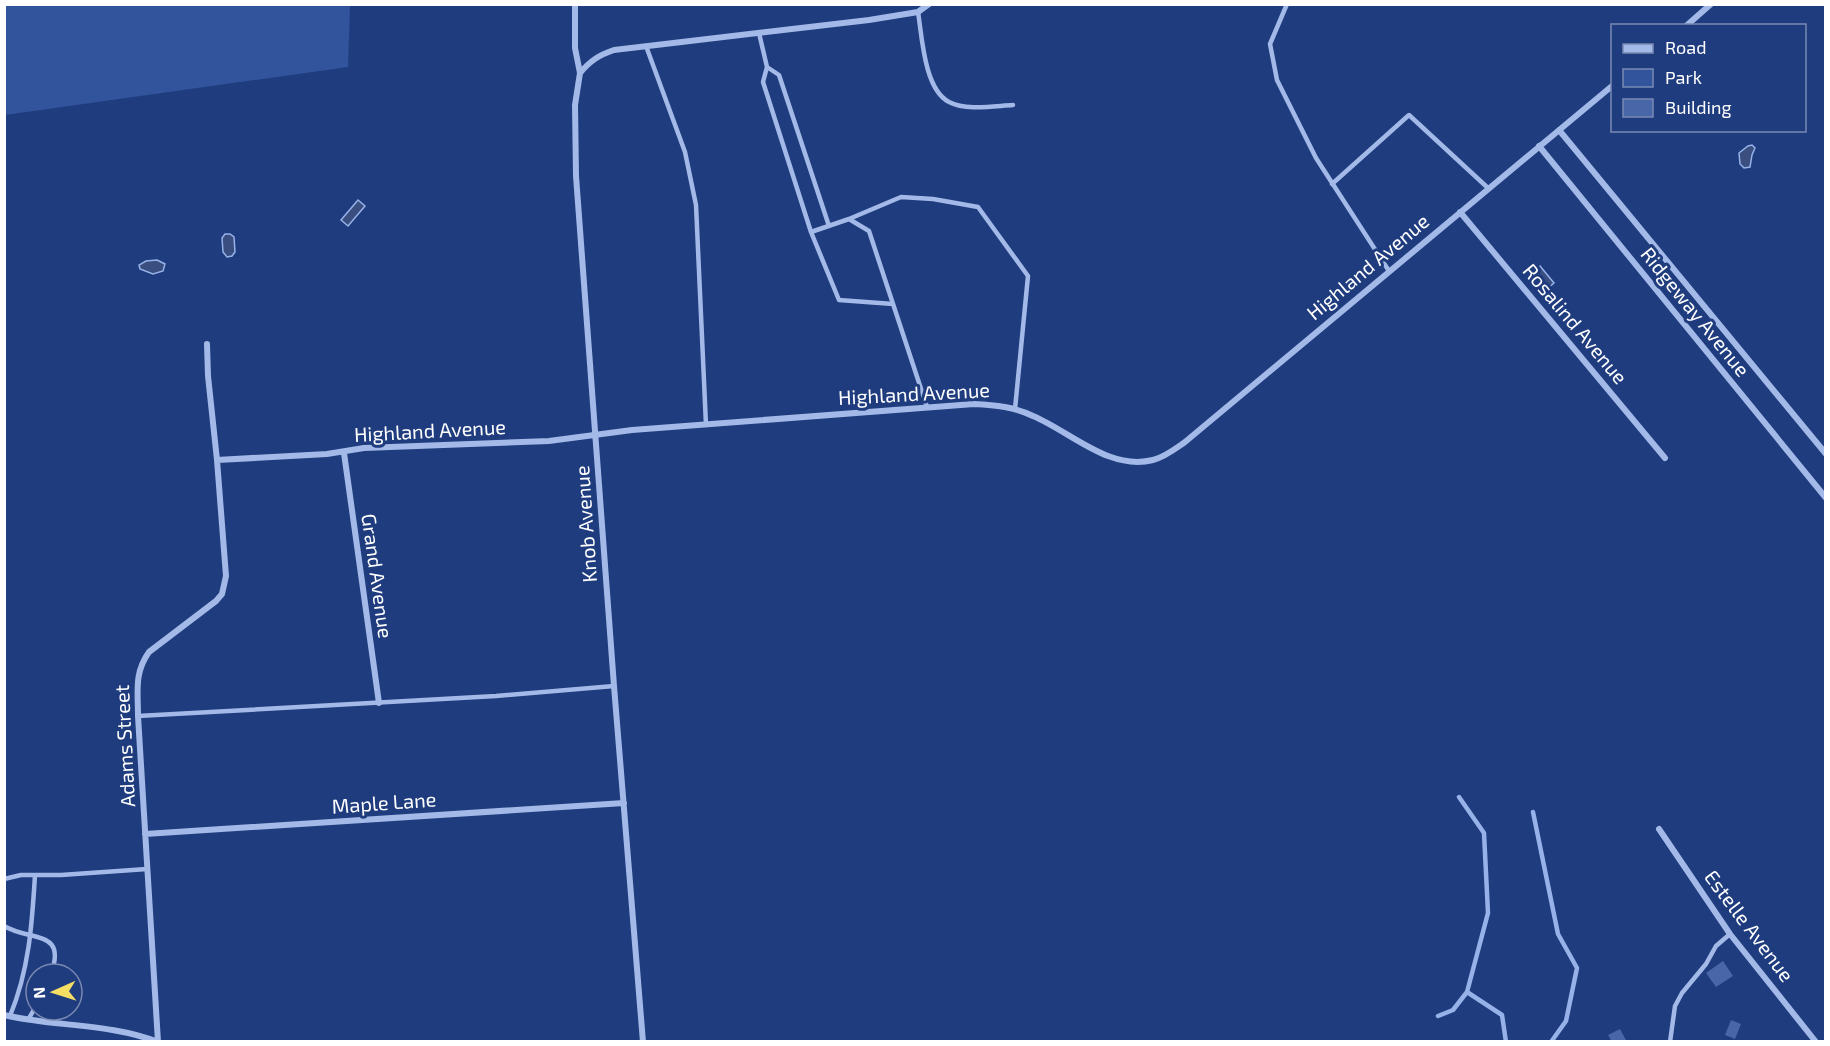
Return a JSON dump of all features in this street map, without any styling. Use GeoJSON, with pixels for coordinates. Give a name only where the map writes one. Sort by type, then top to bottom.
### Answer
{"type":"FeatureCollection","features":[{"type":"Feature","properties":{"kind":"street","name":"Knob Avenue"},"geometry":{"type":"LineString","coordinates":[[575,4],[576,48],[580,73],[575,105],[575,146],[614,686],[643,1041]]}},
{"type":"Feature","properties":{"kind":"street"},"geometry":{"type":"LineString","coordinates":[[1698,4],[1703,11]]}},
{"type":"Feature","properties":{"kind":"street"},"geometry":{"type":"LineString","coordinates":[[1688,24],[1711,4]]}},
{"type":"Feature","properties":{"kind":"street"},"geometry":{"type":"LineString","coordinates":[[580,73],[600,54],[614,50],[869,20],[924,8]]}},
{"type":"Feature","properties":{"kind":"street","name":"Highland Avenue"},"geometry":{"type":"LineString","coordinates":[[217,460],[344,453],[364,448],[549,441],[632,430],[974,404],[1015,409],[1034,416],[1105,454],[1131,461],[1153,460],[1185,442],[1611,87]]}},
{"type":"Feature","properties":{"kind":"street","name":"Ridgeway Avenue"},"geometry":{"type":"LineString","coordinates":[[1559,130],[1826,454]]}},
{"type":"Feature","properties":{"kind":"street","name":"Ridgeway Avenue"},"geometry":{"type":"LineString","coordinates":[[1539,146],[1826,498]]}},
{"type":"Feature","properties":{"kind":"street","name":"Rosalind Avenue"},"geometry":{"type":"LineString","coordinates":[[1460,212],[1665,458]]}},
{"type":"Feature","properties":{"kind":"street","name":"Adams Street"},"geometry":{"type":"LineString","coordinates":[[158,1041],[138,716],[138,674],[142,662],[159,643],[195,618],[222,594],[226,576],[207,344]]}},
{"type":"Feature","properties":{"kind":"street","name":"Grand Avenue"},"geometry":{"type":"LineString","coordinates":[[344,453],[379,703]]}},
{"type":"Feature","properties":{"kind":"street","name":"Maple Lane"},"geometry":{"type":"LineString","coordinates":[[145,834],[624,802]]}},
{"type":"Feature","properties":{"kind":"street","name":"Estelle Avenue"},"geometry":{"type":"LineString","coordinates":[[1659,829],[1730,934],[1816,1041]]}},
{"type":"Feature","properties":{"kind":"street"},"geometry":{"type":"LineString","coordinates":[[8,1016],[24,1019]]}},
{"type":"Feature","properties":{"kind":"street"},"geometry":{"type":"LineString","coordinates":[[43,1022],[118,1032],[158,1041]]}},
{"type":"Feature","properties":{"kind":"lane"},"geometry":{"type":"LineString","coordinates":[[1287,4],[1270,44],[1277,80],[1316,158],[1389,271]]}},
{"type":"Feature","properties":{"kind":"lane"},"geometry":{"type":"LineString","coordinates":[[924,8],[926,66],[940,95],[949,103],[964,106],[1013,105]]}},
{"type":"Feature","properties":{"kind":"lane"},"geometry":{"type":"LineString","coordinates":[[759,33],[767,67],[763,82],[811,232],[839,300],[893,304]]}},
{"type":"Feature","properties":{"kind":"lane"},"geometry":{"type":"LineString","coordinates":[[646,45],[685,152],[696,205],[706,425]]}},
{"type":"Feature","properties":{"kind":"lane"},"geometry":{"type":"LineString","coordinates":[[767,67],[779,75],[829,226]]}},
{"type":"Feature","properties":{"kind":"lane"},"geometry":{"type":"LineString","coordinates":[[1332,184],[1409,115],[1488,188]]}},
{"type":"Feature","properties":{"kind":"lane"},"geometry":{"type":"LineString","coordinates":[[811,232],[902,197],[933,199],[978,207],[1028,276],[1015,409]]}},
{"type":"Feature","properties":{"kind":"lane"},"geometry":{"type":"LineString","coordinates":[[849,219],[869,231],[927,407]]}},
{"type":"Feature","properties":{"kind":"lane"},"geometry":{"type":"LineString","coordinates":[[138,716],[496,696],[614,686]]}},
{"type":"Feature","properties":{"kind":"lane"},"geometry":{"type":"LineString","coordinates":[[4,879],[21,875],[147,869]]}},
{"type":"Feature","properties":{"kind":"lane"},"geometry":{"type":"LineString","coordinates":[[8,1016],[24,979],[32,937],[35,875]]}},
{"type":"Feature","properties":{"kind":"lane"},"geometry":{"type":"LineString","coordinates":[[4,926],[51,942],[55,951],[55,962]]}},
{"type":"Feature","properties":{"kind":"lane"},"geometry":{"type":"LineString","coordinates":[[1670,1041],[1675,1006],[1682,993],[1706,964],[1716,946],[1730,934]]}},
{"type":"Feature","properties":{"kind":"green space"},"geometry":{"type":"Polygon","coordinates":[[[4,5],[350,5],[348,67],[5,115],[4,5]]]}},
{"type":"Feature","properties":{"kind":"shaded area"},"geometry":{"type":"Polygon","coordinates":[[[1752,145],[1755,148],[1750,167],[1744,168],[1740,164],[1739,153],[1752,145]]]}},
{"type":"Feature","properties":{"kind":"shaded area"},"geometry":{"type":"Polygon","coordinates":[[[358,200],[365,206],[348,226],[341,220],[358,200]]]}},
{"type":"Feature","properties":{"kind":"shaded area"},"geometry":{"type":"Polygon","coordinates":[[[225,234],[234,237],[235,252],[232,256],[227,257],[223,252],[222,238],[225,234]]]}},
{"type":"Feature","properties":{"kind":"shaded area"},"geometry":{"type":"Polygon","coordinates":[[[157,260],[165,264],[163,271],[153,274],[140,269],[139,265],[146,261],[157,260]]]}},
{"type":"Feature","properties":{"kind":"shaded area"},"geometry":{"type":"Polygon","coordinates":[[[1540,266],[1554,283],[1546,290],[1531,273],[1540,266]]]}},
{"type":"Feature","properties":{"kind":"building"},"geometry":{"type":"Polygon","coordinates":[[[1723,961],[1733,976],[1716,987],[1706,973],[1723,961]]]}},
{"type":"Feature","properties":{"kind":"building"},"geometry":{"type":"Polygon","coordinates":[[[1731,1020],[1741,1024],[1735,1039],[1725,1035],[1731,1020]]]}},
{"type":"Feature","properties":{"kind":"building"},"geometry":{"type":"Polygon","coordinates":[[[1620,1029],[1627,1042],[1612,1042],[1608,1035],[1620,1029]]]}},
{"type":"Feature","properties":{"kind":"waterway"},"geometry":{"type":"LineString","coordinates":[[1459,797],[1484,833],[1488,913],[1467,992]]}},
{"type":"Feature","properties":{"kind":"waterway"},"geometry":{"type":"LineString","coordinates":[[1533,812],[1558,934],[1577,968],[1566,1021],[1551,1042]]}},
{"type":"Feature","properties":{"kind":"waterway"},"geometry":{"type":"LineString","coordinates":[[1438,1016],[1453,1010],[1467,992],[1502,1015],[1506,1042]]}}]}
